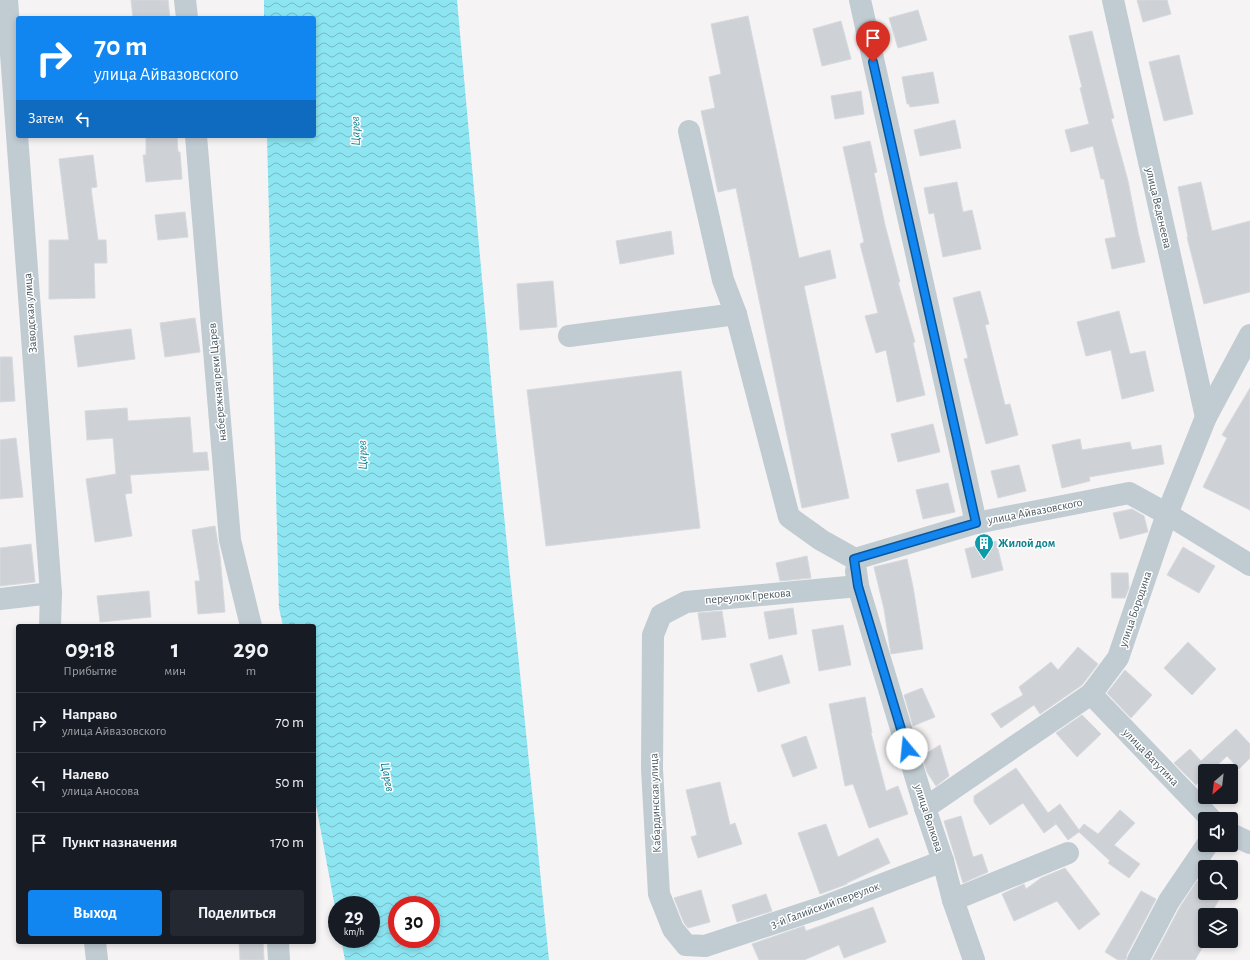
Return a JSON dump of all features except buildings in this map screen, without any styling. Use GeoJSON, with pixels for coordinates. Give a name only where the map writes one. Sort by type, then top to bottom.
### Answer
{"type":"FeatureCollection","features":[{"type":"Feature","properties":{"kind":"street","name":"Заводская улица"},"geometry":{"type":"LineString","coordinates":[[7,0],[16,121]]}},
{"type":"Feature","properties":{"kind":"street"},"geometry":{"type":"LineString","coordinates":[[185,0],[187,16]]}},
{"type":"Feature","properties":{"kind":"street"},"geometry":{"type":"LineString","coordinates":[[860,0],[976,523]]}},
{"type":"Feature","properties":{"kind":"street","name":"улица Веденеева"},"geometry":{"type":"LineString","coordinates":[[1113,0],[1206,417]]}},
{"type":"Feature","properties":{"kind":"street"},"geometry":{"type":"LineString","coordinates":[[689,131],[723,280],[736,314],[789,517],[820,540],[854,559]]}},
{"type":"Feature","properties":{"kind":"street","name":"Заводская улица"},"geometry":{"type":"LineString","coordinates":[[17,138],[51,593],[50,624]]}},
{"type":"Feature","properties":{"kind":"street","name":"набережная реки Царев"},"geometry":{"type":"LineString","coordinates":[[196,138],[230,540],[251,624]]}},
{"type":"Feature","properties":{"kind":"street"},"geometry":{"type":"LineString","coordinates":[[569,336],[736,314]]}},
{"type":"Feature","properties":{"kind":"street","name":"улица Бородина"},"geometry":{"type":"LineString","coordinates":[[925,808],[1091,694],[1118,658],[1168,514],[1206,417],[1250,335]]}},
{"type":"Feature","properties":{"kind":"street","name":"улица Айвазовского"},"geometry":{"type":"LineString","coordinates":[[854,559],[976,523],[1129,493],[1168,514],[1250,565]]}},
{"type":"Feature","properties":{"kind":"street","name":"улица Волкова"},"geometry":{"type":"LineString","coordinates":[[854,559],[858,586],[925,808],[943,861],[953,900],[974,960]]}},
{"type":"Feature","properties":{"kind":"street","name":"переулок Грекова"},"geometry":{"type":"LineString","coordinates":[[653,634],[661,615],[686,602],[858,586]]}},
{"type":"Feature","properties":{"kind":"street"},"geometry":{"type":"LineString","coordinates":[[0,599],[51,593]]}},
{"type":"Feature","properties":{"kind":"street","name":"Кабардинская улица"},"geometry":{"type":"LineString","coordinates":[[653,634],[652,769],[659,894],[673,929],[686,945],[706,946]]}},
{"type":"Feature","properties":{"kind":"street","name":"улица Ватутина"},"geometry":{"type":"LineString","coordinates":[[1091,694],[1204,812]]}},
{"type":"Feature","properties":{"kind":"street"},"geometry":{"type":"LineString","coordinates":[[1238,837],[1250,843]]}},
{"type":"Feature","properties":{"kind":"street"},"geometry":{"type":"LineString","coordinates":[[1138,960],[1169,901],[1202,852]]}},
{"type":"Feature","properties":{"kind":"street"},"geometry":{"type":"LineString","coordinates":[[953,900],[1068,853]]}},
{"type":"Feature","properties":{"kind":"street","name":"3-й Галийский переулок"},"geometry":{"type":"LineString","coordinates":[[706,946],[823,907],[943,861]]}},
{"type":"Feature","properties":{"kind":"street"},"geometry":{"type":"LineString","coordinates":[[95,944],[97,960]]}},
{"type":"Feature","properties":{"kind":"street"},"geometry":{"type":"LineString","coordinates":[[278,944],[279,960]]}},
{"type":"Feature","properties":{"kind":"water","name":"Царев"},"geometry":{"type":"Polygon","coordinates":[[[264,0],[457,0],[497,446],[549,960],[345,960],[343,948],[380,948],[380,896],[333,896],[316,805],[316,624],[283,624],[279,608],[267,138],[316,138],[316,16],[264,16],[264,0]]]}},
{"type":"Feature","properties":{"kind":"place","name":"Жилой дом"},"geometry":{"type":"Point","coordinates":[984,560]}},
{"type":"Feature","properties":{"kind":"route"},"geometry":{"type":"LineString","coordinates":[[873,62],[976,523],[854,559],[858,586],[907,749]]}}]}
